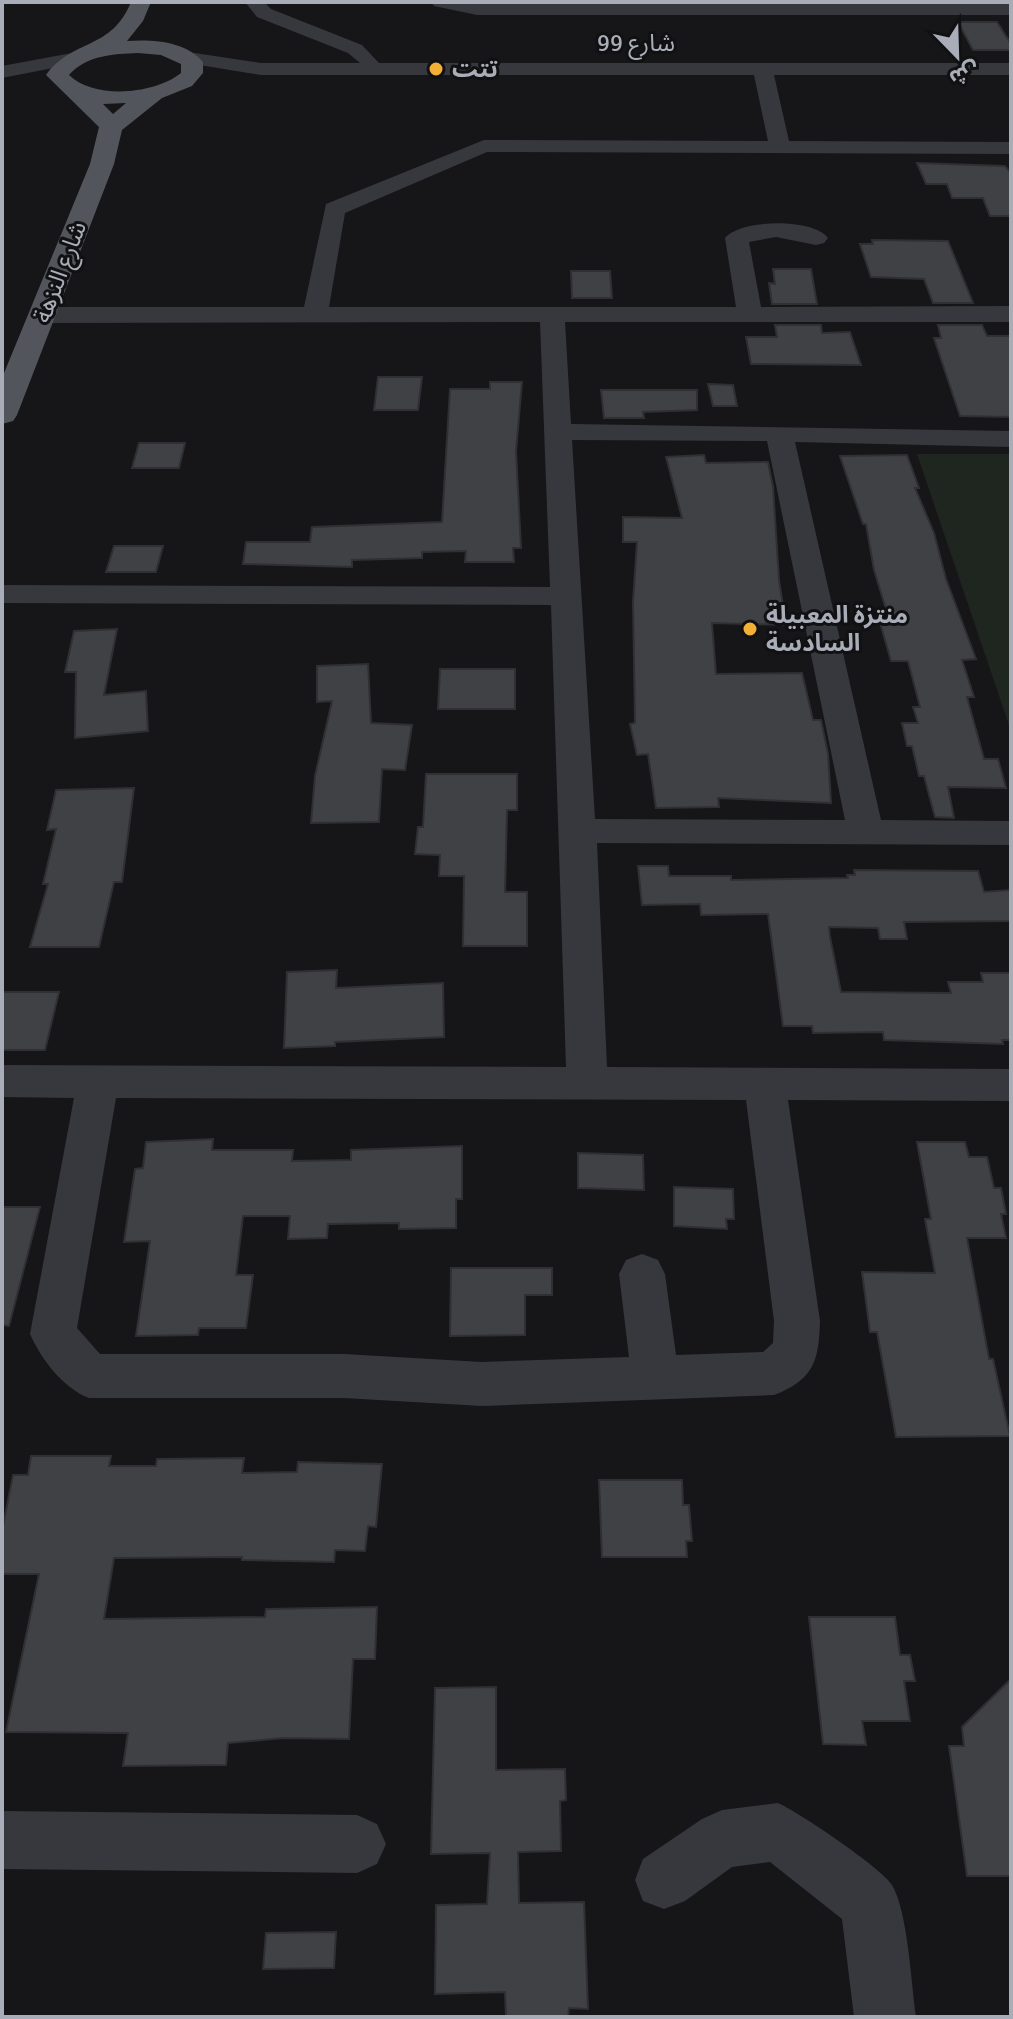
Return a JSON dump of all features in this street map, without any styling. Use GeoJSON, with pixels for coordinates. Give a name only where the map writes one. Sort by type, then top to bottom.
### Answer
{"type":"FeatureCollection","features":[{"type":"Feature","properties":{"kind":"main road"},"geometry":{"type":"LineString","coordinates":[[141,2],[131,28],[122,37],[61,67],[57,75],[66,86],[101,113],[111,127],[154,93]]}},
{"type":"Feature","properties":{"kind":"main road"},"geometry":{"type":"LineString","coordinates":[[66,86],[109,97],[154,93],[178,85],[193,71],[193,64],[163,37],[162,28]]}},
{"type":"Feature","properties":{"kind":"main road"},"geometry":{"type":"LineString","coordinates":[[80,56],[131,46],[180,54]]}},
{"type":"Feature","properties":{"kind":"main road","name":"شارع النزهة"},"geometry":{"type":"LineString","coordinates":[[2,415],[102,164],[111,127]]}},
{"type":"Feature","properties":{"kind":"street"},"geometry":{"type":"LineString","coordinates":[[254,2],[264,13],[355,49],[373,68]]}},
{"type":"Feature","properties":{"kind":"street"},"geometry":{"type":"LineString","coordinates":[[445,9],[836,6],[1011,9]]}},
{"type":"Feature","properties":{"kind":"street"},"geometry":{"type":"LineString","coordinates":[[444,44],[445,68]]}},
{"type":"Feature","properties":{"kind":"street","name":"شارع 99"},"geometry":{"type":"LineString","coordinates":[[180,54],[261,69]]}},
{"type":"Feature","properties":{"kind":"street"},"geometry":{"type":"LineString","coordinates":[[4,72],[80,56]]}},
{"type":"Feature","properties":{"kind":"street","name":"شارع 99"},"geometry":{"type":"LineString","coordinates":[[178,85],[261,69],[1011,69]]}},
{"type":"Feature","properties":{"kind":"street"},"geometry":{"type":"LineString","coordinates":[[763,69],[780,147]]}},
{"type":"Feature","properties":{"kind":"street"},"geometry":{"type":"LineString","coordinates":[[4,72],[66,86]]}},
{"type":"Feature","properties":{"kind":"street"},"geometry":{"type":"LineString","coordinates":[[315,315],[334,209],[484,146],[1011,148]]}},
{"type":"Feature","properties":{"kind":"street"},"geometry":{"type":"LineString","coordinates":[[750,314],[737,238],[761,230],[801,231],[816,238]]}},
{"type":"Feature","properties":{"kind":"street"},"geometry":{"type":"LineString","coordinates":[[552,314],[578,831],[587,1084]]}},
{"type":"Feature","properties":{"kind":"street"},"geometry":{"type":"LineString","coordinates":[[43,315],[1011,314]]}},
{"type":"Feature","properties":{"kind":"street"},"geometry":{"type":"LineString","coordinates":[[557,432],[779,433],[1011,439]]}},
{"type":"Feature","properties":{"kind":"street"},"geometry":{"type":"LineString","coordinates":[[779,433],[866,832]]}},
{"type":"Feature","properties":{"kind":"street"},"geometry":{"type":"LineString","coordinates":[[2,594],[565,596]]}},
{"type":"Feature","properties":{"kind":"street"},"geometry":{"type":"LineString","coordinates":[[578,831],[1011,833]]}},
{"type":"Feature","properties":{"kind":"street"},"geometry":{"type":"LineString","coordinates":[[2,1081],[1011,1085]]}},
{"type":"Feature","properties":{"kind":"street"},"geometry":{"type":"LineString","coordinates":[[98,1082],[53,1334],[89,1376],[344,1376],[482,1384],[774,1373],[796,1352],[797,1321],[765,1085]]}},
{"type":"Feature","properties":{"kind":"street"},"geometry":{"type":"LineString","coordinates":[[642,1274],[655,1378]]}},
{"type":"Feature","properties":{"kind":"street"},"geometry":{"type":"LineString","coordinates":[[664,1880],[722,1839],[778,1832],[870,1903],[885,2017]]}},
{"type":"Feature","properties":{"kind":"street"},"geometry":{"type":"LineString","coordinates":[[2,1840],[357,1844]]}},
{"type":"Feature","properties":{"kind":"shaded area"},"geometry":{"type":"Polygon","coordinates":[[[917,454],[1011,454],[1011,731],[917,454]]]}},
{"type":"Feature","properties":{"kind":"building"},"geometry":{"type":"Polygon","coordinates":[[[958,22],[997,22],[1011,44],[1011,50],[973,50],[958,22]]]}},
{"type":"Feature","properties":{"kind":"building"},"geometry":{"type":"Polygon","coordinates":[[[917,163],[1005,166],[1011,173],[1011,216],[990,216],[983,198],[952,198],[947,184],[926,184],[917,163]]]}},
{"type":"Feature","properties":{"kind":"building"},"geometry":{"type":"Polygon","coordinates":[[[872,240],[948,241],[973,303],[933,303],[924,279],[871,277],[860,244],[873,244],[872,240]]]}},
{"type":"Feature","properties":{"kind":"building"},"geometry":{"type":"Polygon","coordinates":[[[773,269],[811,269],[817,304],[772,304],[769,283],[775,284],[773,269]]]}},
{"type":"Feature","properties":{"kind":"building"},"geometry":{"type":"Polygon","coordinates":[[[571,271],[610,271],[612,298],[572,298],[571,271]]]}},
{"type":"Feature","properties":{"kind":"building"},"geometry":{"type":"Polygon","coordinates":[[[775,325],[821,325],[822,333],[850,332],[861,365],[751,364],[746,337],[777,337],[775,325]]]}},
{"type":"Feature","properties":{"kind":"building"},"geometry":{"type":"Polygon","coordinates":[[[938,325],[982,325],[987,336],[1011,336],[1011,417],[960,416],[934,338],[941,338],[938,325]]]}},
{"type":"Feature","properties":{"kind":"building"},"geometry":{"type":"Polygon","coordinates":[[[378,377],[422,377],[418,410],[374,410],[378,377]]]}},
{"type":"Feature","properties":{"kind":"building"},"geometry":{"type":"Polygon","coordinates":[[[490,382],[522,382],[516,451],[521,548],[513,548],[514,562],[465,562],[466,551],[422,552],[422,558],[352,560],[352,567],[243,564],[246,542],[310,542],[312,527],[442,522],[450,389],[490,389],[490,382]]]}},
{"type":"Feature","properties":{"kind":"building"},"geometry":{"type":"Polygon","coordinates":[[[708,384],[733,385],[737,406],[713,406],[708,384]]]}},
{"type":"Feature","properties":{"kind":"building"},"geometry":{"type":"Polygon","coordinates":[[[601,390],[697,390],[697,410],[643,412],[644,418],[604,418],[601,390]]]}},
{"type":"Feature","properties":{"kind":"building"},"geometry":{"type":"Polygon","coordinates":[[[139,443],[185,443],[179,468],[132,468],[139,443]]]}},
{"type":"Feature","properties":{"kind":"building"},"geometry":{"type":"Polygon","coordinates":[[[704,455],[706,463],[768,462],[786,625],[712,623],[716,674],[802,673],[813,720],[821,720],[828,754],[831,803],[718,798],[719,807],[656,808],[648,754],[637,755],[630,724],[635,723],[633,602],[637,542],[623,542],[623,517],[682,518],[666,457],[704,455]]]}},
{"type":"Feature","properties":{"kind":"building"},"geometry":{"type":"Polygon","coordinates":[[[907,455],[919,488],[915,488],[934,533],[946,579],[976,659],[962,660],[974,697],[967,697],[984,759],[998,759],[1006,788],[948,787],[954,818],[935,817],[924,776],[919,776],[912,746],[907,746],[902,723],[918,723],[913,707],[920,707],[908,661],[891,661],[879,619],[889,619],[874,570],[866,524],[863,524],[840,456],[907,455]]]}},
{"type":"Feature","properties":{"kind":"building"},"geometry":{"type":"Polygon","coordinates":[[[114,546],[163,546],[156,572],[106,572],[114,546]]]}},
{"type":"Feature","properties":{"kind":"building"},"geometry":{"type":"Polygon","coordinates":[[[117,629],[104,695],[146,691],[148,731],[75,738],[76,672],[65,672],[74,631],[117,629]]]}},
{"type":"Feature","properties":{"kind":"building"},"geometry":{"type":"Polygon","coordinates":[[[368,664],[371,723],[412,725],[405,770],[382,769],[379,822],[311,823],[315,776],[332,701],[317,702],[317,666],[368,664]]]}},
{"type":"Feature","properties":{"kind":"building"},"geometry":{"type":"Polygon","coordinates":[[[440,669],[515,669],[515,709],[438,709],[440,669]]]}},
{"type":"Feature","properties":{"kind":"building"},"geometry":{"type":"Polygon","coordinates":[[[426,774],[517,774],[517,810],[507,810],[505,892],[527,892],[527,946],[463,946],[464,876],[439,876],[440,855],[415,854],[418,827],[423,827],[426,774]]]}},
{"type":"Feature","properties":{"kind":"building"},"geometry":{"type":"Polygon","coordinates":[[[134,788],[122,882],[114,882],[99,947],[30,947],[48,884],[43,884],[56,829],[47,830],[56,790],[134,788]]]}},
{"type":"Feature","properties":{"kind":"building"},"geometry":{"type":"Polygon","coordinates":[[[638,866],[668,866],[669,876],[731,876],[731,880],[848,878],[847,875],[855,875],[854,870],[978,871],[984,892],[1011,890],[1011,921],[904,922],[907,939],[880,939],[878,928],[829,927],[830,937],[841,992],[951,993],[948,982],[983,982],[981,973],[1011,973],[1011,1040],[1002,1040],[1003,1044],[884,1040],[883,1032],[813,1033],[812,1026],[783,1026],[768,914],[701,915],[700,904],[642,905],[638,866]]]}},
{"type":"Feature","properties":{"kind":"building"},"geometry":{"type":"Polygon","coordinates":[[[337,970],[336,988],[443,983],[444,1037],[335,1042],[335,1046],[284,1048],[287,972],[337,970]]]}},
{"type":"Feature","properties":{"kind":"building"},"geometry":{"type":"Polygon","coordinates":[[[2,992],[59,992],[45,1050],[2,1050],[2,992]]]}},
{"type":"Feature","properties":{"kind":"building"},"geometry":{"type":"Polygon","coordinates":[[[213,1139],[212,1150],[293,1150],[292,1161],[351,1160],[351,1150],[462,1146],[462,1199],[456,1199],[456,1228],[399,1229],[399,1223],[328,1224],[327,1238],[288,1239],[290,1216],[243,1216],[236,1275],[253,1275],[246,1328],[199,1328],[198,1335],[136,1336],[150,1241],[124,1242],[135,1169],[143,1168],[146,1142],[213,1139]]]}},
{"type":"Feature","properties":{"kind":"building"},"geometry":{"type":"Polygon","coordinates":[[[917,1142],[965,1142],[969,1157],[987,1157],[994,1188],[1001,1188],[1006,1214],[1001,1214],[1006,1238],[967,1238],[989,1359],[993,1359],[1010,1436],[896,1437],[877,1332],[870,1332],[862,1272],[935,1273],[925,1219],[931,1219],[917,1142]]]}},
{"type":"Feature","properties":{"kind":"building"},"geometry":{"type":"Polygon","coordinates":[[[578,1153],[643,1155],[644,1190],[578,1188],[578,1153]]]}},
{"type":"Feature","properties":{"kind":"building"},"geometry":{"type":"Polygon","coordinates":[[[674,1187],[733,1189],[734,1219],[726,1219],[727,1229],[674,1226],[674,1187]]]}},
{"type":"Feature","properties":{"kind":"building"},"geometry":{"type":"Polygon","coordinates":[[[2,1207],[40,1207],[9,1326],[2,1325],[2,1207]]]}},
{"type":"Feature","properties":{"kind":"building"},"geometry":{"type":"Polygon","coordinates":[[[451,1268],[552,1268],[552,1295],[525,1295],[525,1335],[450,1336],[451,1268]]]}},
{"type":"Feature","properties":{"kind":"building"},"geometry":{"type":"Polygon","coordinates":[[[31,1456],[111,1456],[109,1466],[156,1466],[157,1459],[244,1458],[242,1473],[297,1472],[298,1462],[382,1464],[376,1527],[368,1526],[365,1551],[335,1550],[334,1562],[242,1560],[242,1557],[114,1558],[104,1619],[265,1617],[266,1609],[377,1607],[375,1659],[353,1659],[349,1739],[283,1738],[228,1743],[226,1765],[123,1766],[128,1733],[6,1732],[39,1574],[2,1574],[2,1531],[13,1475],[28,1475],[31,1456]]]}},
{"type":"Feature","properties":{"kind":"building"},"geometry":{"type":"Polygon","coordinates":[[[599,1480],[682,1480],[683,1505],[689,1505],[692,1541],[686,1541],[687,1557],[602,1557],[599,1480]]]}},
{"type":"Feature","properties":{"kind":"building"},"geometry":{"type":"Polygon","coordinates":[[[809,1617],[895,1617],[900,1655],[910,1655],[915,1681],[904,1681],[910,1721],[862,1721],[866,1745],[823,1744],[809,1617]]]}},
{"type":"Feature","properties":{"kind":"building"},"geometry":{"type":"Polygon","coordinates":[[[1011,1679],[1011,1876],[967,1876],[949,1746],[964,1746],[962,1727],[1011,1679]]]}},
{"type":"Feature","properties":{"kind":"building"},"geometry":{"type":"Polygon","coordinates":[[[496,1687],[496,1770],[565,1769],[566,1800],[560,1801],[561,1851],[518,1852],[519,1903],[584,1902],[588,2009],[569,2008],[568,2017],[506,2017],[505,1992],[435,1994],[436,1905],[487,1904],[490,1853],[431,1854],[435,1688],[496,1687]]]}},
{"type":"Feature","properties":{"kind":"building"},"geometry":{"type":"Polygon","coordinates":[[[336,1932],[334,1968],[263,1969],[266,1933],[336,1932]]]}},
{"type":"Feature","properties":{"kind":"place","name":"تتت"},"geometry":{"type":"Point","coordinates":[436,69]}},
{"type":"Feature","properties":{"kind":"place","name":"منتزة المعبيلة السادسة"},"geometry":{"type":"Point","coordinates":[750,629]}}]}
